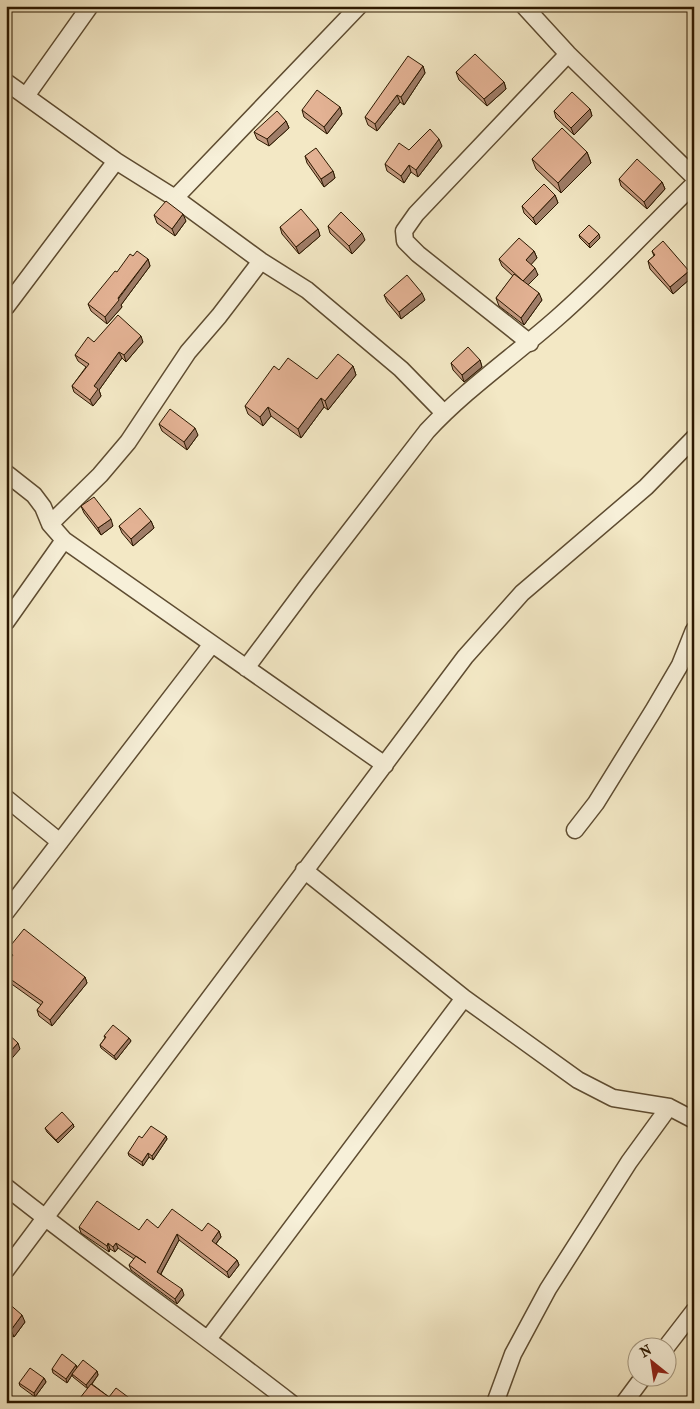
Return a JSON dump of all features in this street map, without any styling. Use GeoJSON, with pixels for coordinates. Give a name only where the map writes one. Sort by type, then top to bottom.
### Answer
{"type":"FeatureCollection","features":[{"type":"Feature","properties":{"kind":"street"},"geometry":{"type":"LineString","coordinates":[[26,96],[90,6]]}},
{"type":"Feature","properties":{"kind":"street"},"geometry":{"type":"LineString","coordinates":[[175,198],[359,6]]}},
{"type":"Feature","properties":{"kind":"street"},"geometry":{"type":"LineString","coordinates":[[524,6],[568,54],[694,177]]}},
{"type":"Feature","properties":{"kind":"street"},"geometry":{"type":"LineString","coordinates":[[530,343],[418,254],[405,241],[404,231],[416,214],[568,54]]}},
{"type":"Feature","properties":{"kind":"street"},"geometry":{"type":"LineString","coordinates":[[6,82],[116,161],[175,198],[261,261],[307,290],[401,368],[444,413]]}},
{"type":"Feature","properties":{"kind":"street"},"geometry":{"type":"LineString","coordinates":[[6,307],[116,161]]}},
{"type":"Feature","properties":{"kind":"street"},"geometry":{"type":"LineString","coordinates":[[246,668],[415,446],[444,413],[530,343],[581,297],[694,184]]}},
{"type":"Feature","properties":{"kind":"street"},"geometry":{"type":"LineString","coordinates":[[50,524],[100,475],[128,442],[188,352],[219,316],[261,261]]}},
{"type":"Feature","properties":{"kind":"street"},"geometry":{"type":"LineString","coordinates":[[6,1270],[465,657],[522,593],[646,487],[694,438]]}},
{"type":"Feature","properties":{"kind":"street"},"geometry":{"type":"LineString","coordinates":[[6,473],[34,495],[43,506],[50,524],[64,540],[385,764]]}},
{"type":"Feature","properties":{"kind":"street"},"geometry":{"type":"LineString","coordinates":[[6,622],[64,540]]}},
{"type":"Feature","properties":{"kind":"street"},"geometry":{"type":"LineString","coordinates":[[575,830],[596,803],[657,703],[680,664],[694,630]]}},
{"type":"Feature","properties":{"kind":"street"},"geometry":{"type":"LineString","coordinates":[[6,912],[212,644]]}},
{"type":"Feature","properties":{"kind":"street"},"geometry":{"type":"LineString","coordinates":[[6,798],[60,842]]}},
{"type":"Feature","properties":{"kind":"street"},"geometry":{"type":"LineString","coordinates":[[304,870],[464,998],[578,1080],[613,1098],[669,1106],[694,1120]]}},
{"type":"Feature","properties":{"kind":"street"},"geometry":{"type":"LineString","coordinates":[[208,1339],[464,998]]}},
{"type":"Feature","properties":{"kind":"street"},"geometry":{"type":"LineString","coordinates":[[494,1403],[513,1354],[548,1289],[629,1162],[669,1106]]}},
{"type":"Feature","properties":{"kind":"street"},"geometry":{"type":"LineString","coordinates":[[6,1187],[291,1403]]}},
{"type":"Feature","properties":{"kind":"street"},"geometry":{"type":"LineString","coordinates":[[675,1336],[694,1311]]}},
{"type":"Feature","properties":{"kind":"street"},"geometry":{"type":"LineString","coordinates":[[624,1403],[637,1386]]}},
{"type":"Feature","properties":{"kind":"building"},"geometry":{"type":"Polygon","coordinates":[[[475,54],[504,82],[484,99],[456,72],[475,54]]]}},
{"type":"Feature","properties":{"kind":"building"},"geometry":{"type":"Polygon","coordinates":[[[408,56],[423,66],[401,97],[397,95],[375,124],[365,117],[408,56]]]}},
{"type":"Feature","properties":{"kind":"building"},"geometry":{"type":"Polygon","coordinates":[[[317,90],[340,107],[324,127],[302,110],[317,90]]]}},
{"type":"Feature","properties":{"kind":"building"},"geometry":{"type":"Polygon","coordinates":[[[572,92],[590,109],[571,128],[554,111],[572,92]]]}},
{"type":"Feature","properties":{"kind":"building"},"geometry":{"type":"Polygon","coordinates":[[[277,111],[286,121],[267,139],[254,132],[277,111]]]}},
{"type":"Feature","properties":{"kind":"building"},"geometry":{"type":"Polygon","coordinates":[[[562,128],[587,152],[558,183],[532,159],[562,128]]]}},
{"type":"Feature","properties":{"kind":"building"},"geometry":{"type":"Polygon","coordinates":[[[430,129],[439,139],[416,170],[409,165],[401,176],[385,164],[399,143],[409,150],[430,129]]]}},
{"type":"Feature","properties":{"kind":"building"},"geometry":{"type":"Polygon","coordinates":[[[316,148],[333,171],[321,179],[305,156],[316,148]]]}},
{"type":"Feature","properties":{"kind":"building"},"geometry":{"type":"Polygon","coordinates":[[[637,159],[662,182],[644,202],[619,179],[637,159]]]}},
{"type":"Feature","properties":{"kind":"building"},"geometry":{"type":"Polygon","coordinates":[[[544,184],[555,195],[533,218],[522,206],[544,184]]]}},
{"type":"Feature","properties":{"kind":"building"},"geometry":{"type":"Polygon","coordinates":[[[166,201],[183,214],[172,229],[154,215],[166,201]]]}},
{"type":"Feature","properties":{"kind":"building"},"geometry":{"type":"Polygon","coordinates":[[[301,209],[318,229],[296,247],[280,227],[301,209]]]}},
{"type":"Feature","properties":{"kind":"building"},"geometry":{"type":"Polygon","coordinates":[[[341,212],[362,233],[349,246],[328,226],[341,212]]]}},
{"type":"Feature","properties":{"kind":"building"},"geometry":{"type":"Polygon","coordinates":[[[589,225],[599,234],[589,244],[579,235],[589,225]]]}},
{"type":"Feature","properties":{"kind":"building"},"geometry":{"type":"Polygon","coordinates":[[[519,238],[534,251],[526,260],[535,268],[523,281],[499,259],[519,238]]]}},
{"type":"Feature","properties":{"kind":"building"},"geometry":{"type":"Polygon","coordinates":[[[663,241],[689,271],[670,287],[648,261],[655,255],[652,251],[663,241]]]}},
{"type":"Feature","properties":{"kind":"building"},"geometry":{"type":"Polygon","coordinates":[[[137,251],[148,259],[105,317],[88,304],[115,271],[117,272],[130,254],[133,256],[137,251]]]}},
{"type":"Feature","properties":{"kind":"building"},"geometry":{"type":"Polygon","coordinates":[[[514,274],[539,293],[521,318],[496,298],[514,274]]]}},
{"type":"Feature","properties":{"kind":"building"},"geometry":{"type":"Polygon","coordinates":[[[407,275],[422,293],[399,312],[384,295],[407,275]]]}},
{"type":"Feature","properties":{"kind":"building"},"geometry":{"type":"Polygon","coordinates":[[[118,315],[141,336],[124,355],[119,352],[94,386],[98,389],[90,400],[72,386],[89,364],[75,355],[88,337],[94,342],[118,315]]]}},
{"type":"Feature","properties":{"kind":"building"},"geometry":{"type":"Polygon","coordinates":[[[468,347],[480,360],[462,375],[451,363],[468,347]]]}},
{"type":"Feature","properties":{"kind":"building"},"geometry":{"type":"Polygon","coordinates":[[[338,354],[353,366],[325,401],[321,398],[298,429],[268,407],[260,417],[245,406],[274,366],[279,370],[288,358],[317,379],[338,354]]]}},
{"type":"Feature","properties":{"kind":"building"},"geometry":{"type":"Polygon","coordinates":[[[170,409],[195,428],[184,442],[159,424],[170,409]]]}},
{"type":"Feature","properties":{"kind":"building"},"geometry":{"type":"Polygon","coordinates":[[[94,497],[111,519],[98,528],[81,506],[94,497]]]}},
{"type":"Feature","properties":{"kind":"building"},"geometry":{"type":"Polygon","coordinates":[[[140,508],[151,521],[131,539],[119,526],[140,508]]]}},
{"type":"Feature","properties":{"kind":"building"},"geometry":{"type":"Polygon","coordinates":[[[24,929],[85,977],[50,1020],[37,1010],[43,1002],[6,976],[6,964],[13,955],[7,950],[24,929]]]}},
{"type":"Feature","properties":{"kind":"building"},"geometry":{"type":"Polygon","coordinates":[[[113,1025],[129,1038],[114,1056],[100,1045],[106,1037],[104,1036],[113,1025]]]}},
{"type":"Feature","properties":{"kind":"building"},"geometry":{"type":"Polygon","coordinates":[[[6,1032],[18,1043],[6,1056],[6,1032]]]}},
{"type":"Feature","properties":{"kind":"building"},"geometry":{"type":"Polygon","coordinates":[[[62,1112],[73,1124],[56,1140],[45,1128],[62,1112]]]}},
{"type":"Feature","properties":{"kind":"building"},"geometry":{"type":"Polygon","coordinates":[[[151,1126],[166,1136],[152,1156],[148,1153],[142,1162],[128,1153],[139,1136],[142,1138],[151,1126]]]}},
{"type":"Feature","properties":{"kind":"building"},"geometry":{"type":"Polygon","coordinates":[[[97,1201],[139,1230],[147,1219],[158,1228],[172,1209],[202,1231],[208,1223],[219,1231],[212,1241],[237,1260],[227,1272],[177,1234],[157,1272],[182,1289],[175,1299],[129,1265],[136,1256],[116,1243],[113,1247],[108,1243],[107,1246],[79,1227],[97,1201]]]}},
{"type":"Feature","properties":{"kind":"building"},"geometry":{"type":"Polygon","coordinates":[[[7,1302],[22,1315],[11,1330],[6,1327],[7,1302]]]}},
{"type":"Feature","properties":{"kind":"building"},"geometry":{"type":"Polygon","coordinates":[[[62,1354],[76,1365],[66,1379],[52,1369],[62,1354]]]}},
{"type":"Feature","properties":{"kind":"building"},"geometry":{"type":"Polygon","coordinates":[[[83,1360],[97,1371],[86,1385],[72,1374],[83,1360]]]}},
{"type":"Feature","properties":{"kind":"building"},"geometry":{"type":"Polygon","coordinates":[[[30,1368],[44,1378],[34,1393],[19,1383],[30,1368]]]}},
{"type":"Feature","properties":{"kind":"building"},"geometry":{"type":"Polygon","coordinates":[[[91,1384],[109,1397],[116,1388],[136,1403],[76,1403],[91,1384]]]}}]}
